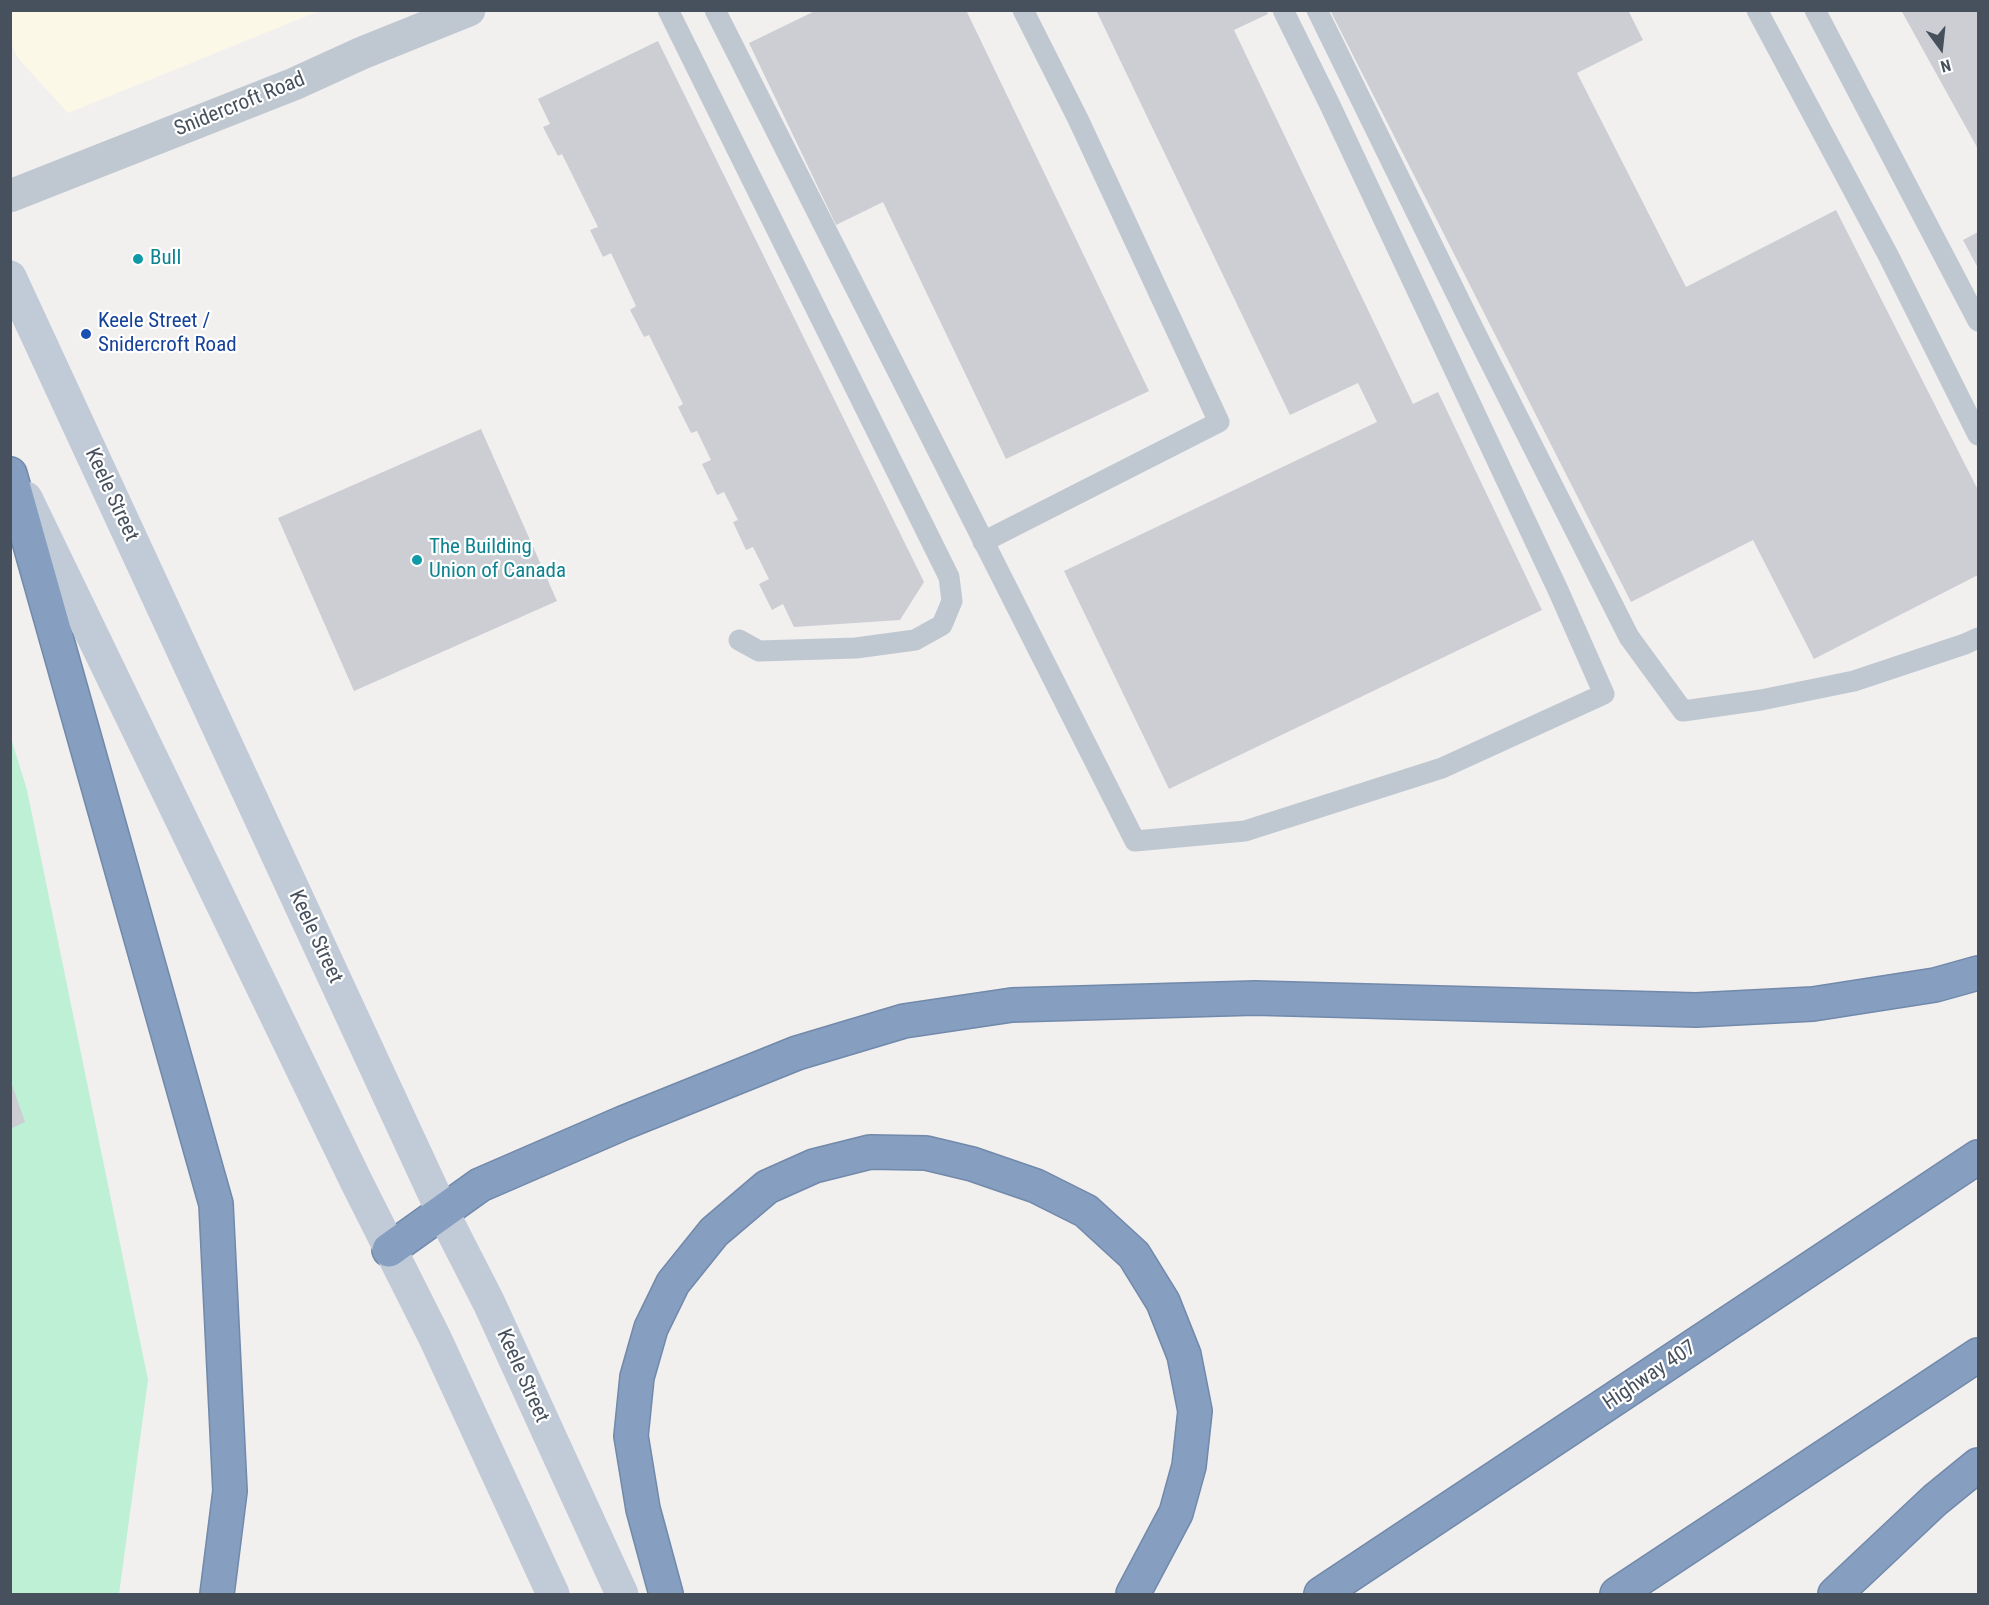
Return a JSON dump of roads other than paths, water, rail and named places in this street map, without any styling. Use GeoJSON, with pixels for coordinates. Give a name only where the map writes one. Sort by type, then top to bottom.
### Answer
{"type":"FeatureCollection","features":[{"type":"Feature","properties":{"kind":"highway"},"geometry":{"type":"LineString","coordinates":[[10,474],[216,1204],[230,1491],[217,1594]]}},
{"type":"Feature","properties":{"kind":"highway"},"geometry":{"type":"LineString","coordinates":[[389,1250],[480,1185],[623,1123],[797,1053],[904,1021],[1012,1005],[1244,998],[1696,1010],[1813,1004],[1935,985],[1978,973]]}},
{"type":"Feature","properties":{"kind":"highway"},"geometry":{"type":"LineString","coordinates":[[666,1594],[643,1509],[631,1436],[637,1377],[651,1328],[674,1283],[714,1232],[767,1187],[814,1166],[870,1152],[926,1153],[972,1164],[1036,1186],[1086,1211],[1134,1255],[1163,1302],[1184,1355],[1196,1411],[1189,1466],[1176,1513],[1133,1594]]}},
{"type":"Feature","properties":{"kind":"highway","name":"Highway 407"},"geometry":{"type":"LineString","coordinates":[[1321,1594],[1978,1157]]}},
{"type":"Feature","properties":{"kind":"highway"},"geometry":{"type":"LineString","coordinates":[[1617,1594],[1978,1355]]}},
{"type":"Feature","properties":{"kind":"highway"},"geometry":{"type":"LineString","coordinates":[[1835,1594],[1935,1500],[1978,1465]]}},
{"type":"Feature","properties":{"kind":"main road","name":"Keele Street"},"geometry":{"type":"LineString","coordinates":[[10,277],[443,1213],[489,1303],[622,1594]]}},
{"type":"Feature","properties":{"kind":"main road"},"geometry":{"type":"LineString","coordinates":[[10,466],[389,1250],[435,1338],[553,1594]]}},
{"type":"Feature","properties":{"kind":"street","name":"Snidercroft Road"},"geometry":{"type":"LineString","coordinates":[[10,196],[294,84],[362,53],[469,10]]}},
{"type":"Feature","properties":{"kind":"lane"},"geometry":{"type":"LineString","coordinates":[[668,10],[949,577],[952,601],[942,625],[915,640],[855,648],[759,651],[739,640]]}},
{"type":"Feature","properties":{"kind":"lane"},"geometry":{"type":"LineString","coordinates":[[715,10],[1135,840],[1245,831],[1443,768],[1604,694],[1558,590],[1329,103],[1282,10]]}},
{"type":"Feature","properties":{"kind":"lane"},"geometry":{"type":"LineString","coordinates":[[983,542],[1220,422],[1078,119],[1023,10]]}},
{"type":"Feature","properties":{"kind":"lane"},"geometry":{"type":"LineString","coordinates":[[1317,10],[1478,338],[1629,637],[1683,711],[1761,700],[1854,681],[1978,638]]}},
{"type":"Feature","properties":{"kind":"lane"},"geometry":{"type":"LineString","coordinates":[[1757,10],[1888,255],[1978,435]]}},
{"type":"Feature","properties":{"kind":"lane"},"geometry":{"type":"LineString","coordinates":[[1815,10],[1978,321]]}},
{"type":"Feature","properties":{"kind":"place","name":"Bull"},"geometry":{"type":"Point","coordinates":[138,259]}},
{"type":"Feature","properties":{"kind":"place","name":"Keele Street / Snidercroft Road"},"geometry":{"type":"Point","coordinates":[86,334]}},
{"type":"Feature","properties":{"kind":"place","name":"The Building Union of Canada"},"geometry":{"type":"Point","coordinates":[417,560]}}]}
